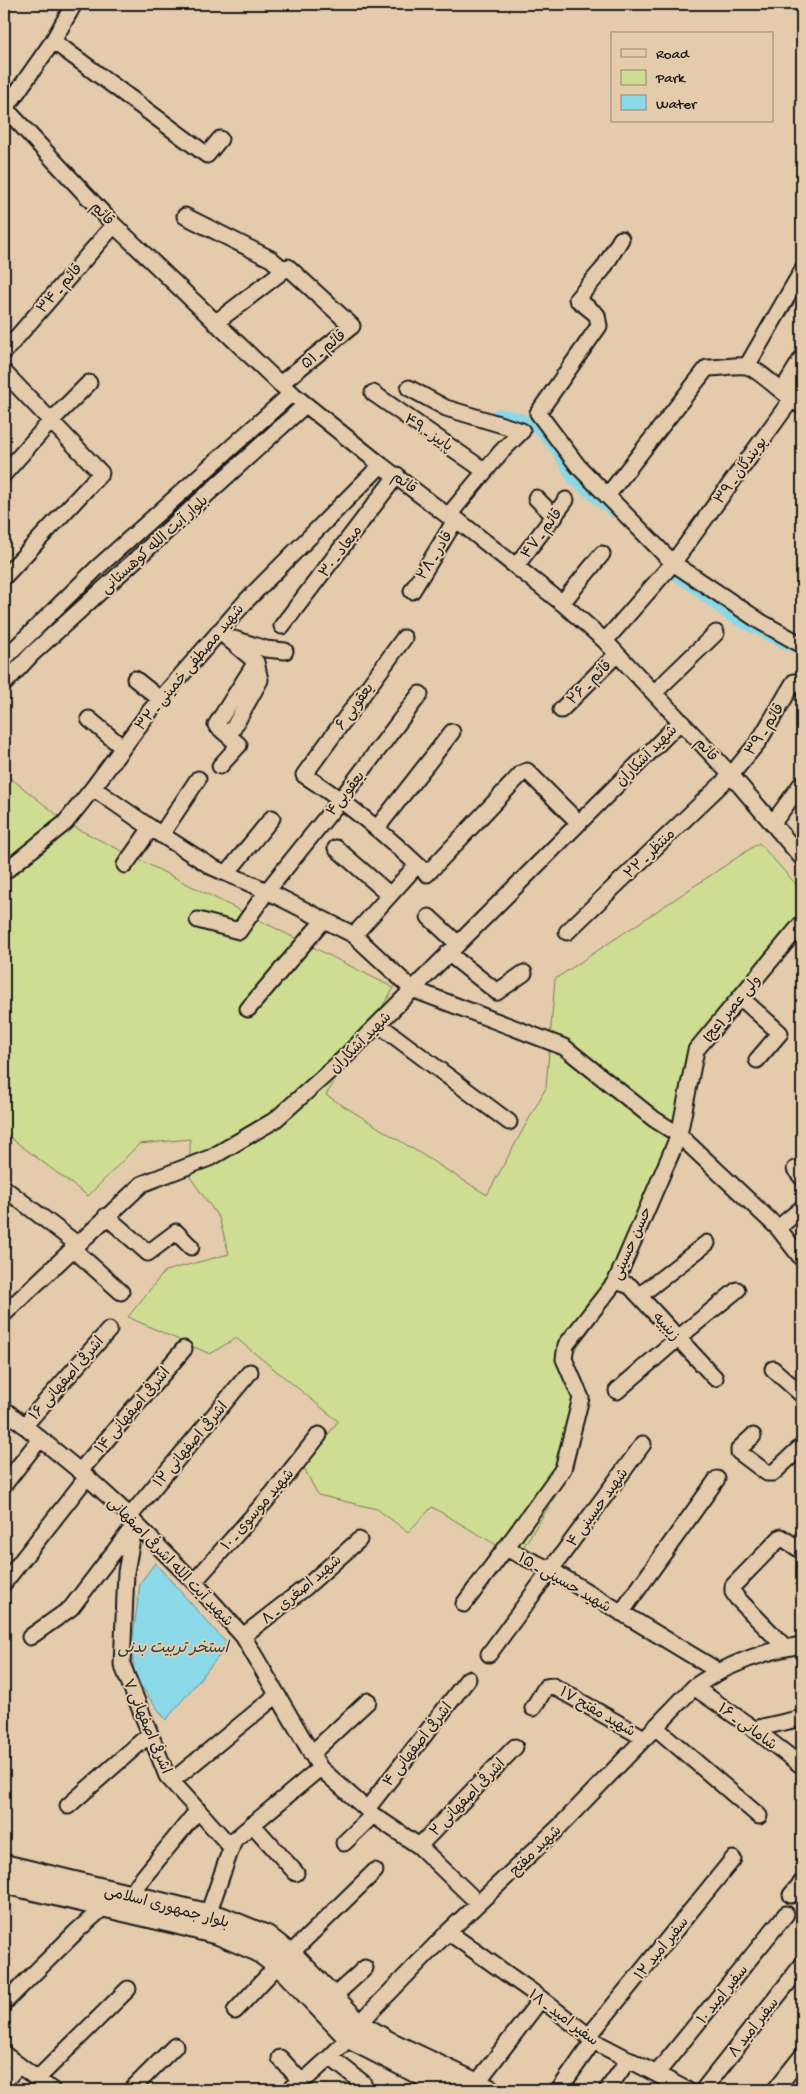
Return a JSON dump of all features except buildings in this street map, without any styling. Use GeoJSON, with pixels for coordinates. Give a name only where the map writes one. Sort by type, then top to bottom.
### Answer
{"type":"FeatureCollection","features":[{"type":"Feature","properties":{"kind":"main road","name":"بلوار جمهوری اسلامی"},"geometry":{"type":"LineString","coordinates":[[4,1865],[129,1895],[152,1909],[284,1960],[333,1997],[350,2031],[387,2041],[483,2087]]}},
{"type":"Feature","properties":{"kind":"main road","name":"بلوار جمهوری اسلامی"},"geometry":{"type":"LineString","coordinates":[[4,1883],[104,1906],[208,1914],[267,1936],[305,1992],[350,2031],[451,2090]]}},
{"type":"Feature","properties":{"kind":"street"},"geometry":{"type":"LineString","coordinates":[[4,109],[53,41],[74,4]]}},
{"type":"Feature","properties":{"kind":"street"},"geometry":{"type":"LineString","coordinates":[[53,41],[207,155],[220,139]]}},
{"type":"Feature","properties":{"kind":"street","name":"قائم"},"geometry":{"type":"LineString","coordinates":[[4,109],[114,225],[286,389],[381,465],[516,566],[605,641],[731,774],[802,858]]}},
{"type":"Feature","properties":{"kind":"street"},"geometry":{"type":"LineString","coordinates":[[185,216],[271,259],[284,270],[215,323]]}},
{"type":"Feature","properties":{"kind":"street","name":"قائم ـ ۳۴"},"geometry":{"type":"LineString","coordinates":[[4,352],[114,225]]}},
{"type":"Feature","properties":{"kind":"street"},"geometry":{"type":"LineString","coordinates":[[621,239],[603,269],[577,299],[597,315],[599,326],[538,412],[578,466],[673,563],[761,622],[802,644]]}},
{"type":"Feature","properties":{"kind":"street","name":"قائم ـ ۵۱"},"geometry":{"type":"LineString","coordinates":[[284,270],[288,267],[352,326],[286,389]]}},
{"type":"Feature","properties":{"kind":"street"},"geometry":{"type":"LineString","coordinates":[[747,366],[802,271]]}},
{"type":"Feature","properties":{"kind":"street"},"geometry":{"type":"LineString","coordinates":[[797,403],[788,381],[802,358]]}},
{"type":"Feature","properties":{"kind":"street"},"geometry":{"type":"LineString","coordinates":[[607,496],[707,368],[747,366],[797,403]]}},
{"type":"Feature","properties":{"kind":"street"},"geometry":{"type":"LineString","coordinates":[[4,372],[101,473],[6,576]]}},
{"type":"Feature","properties":{"kind":"street"},"geometry":{"type":"LineString","coordinates":[[4,474],[50,422],[89,382]]}},
{"type":"Feature","properties":{"kind":"street"},"geometry":{"type":"LineString","coordinates":[[408,388],[446,408],[522,431],[501,452],[452,518]]}},
{"type":"Feature","properties":{"kind":"street","name":"بلوار آیت الله کوهستانی"},"geometry":{"type":"LineString","coordinates":[[4,659],[286,389]]}},
{"type":"Feature","properties":{"kind":"street","name":"پاییز ـ ۴۹"},"geometry":{"type":"LineString","coordinates":[[373,393],[486,471]]}},
{"type":"Feature","properties":{"kind":"street","name":"پویندگان ـ ۳۹"},"geometry":{"type":"LineString","coordinates":[[605,641],[673,563],[797,403]]}},
{"type":"Feature","properties":{"kind":"street","name":"بلوار آیت الله کوهستانی"},"geometry":{"type":"LineString","coordinates":[[4,684],[32,654],[305,405]]}},
{"type":"Feature","properties":{"kind":"street","name":"شهید مصطفی خمینی ـ ۳۲"},"geometry":{"type":"LineString","coordinates":[[4,872],[65,823],[160,699],[219,631],[247,600],[381,465]]}},
{"type":"Feature","properties":{"kind":"street","name":"میعاد ـ ۳۰"},"geometry":{"type":"LineString","coordinates":[[282,626],[397,476]]}},
{"type":"Feature","properties":{"kind":"street"},"geometry":{"type":"LineString","coordinates":[[536,498],[555,517]]}},
{"type":"Feature","properties":{"kind":"street","name":"قائم ـ ۴۷"},"geometry":{"type":"LineString","coordinates":[[516,566],[566,500]]}},
{"type":"Feature","properties":{"kind":"street","name":"قادر ـ ۲۸"},"geometry":{"type":"LineString","coordinates":[[412,591],[452,518]]}},
{"type":"Feature","properties":{"kind":"street"},"geometry":{"type":"LineString","coordinates":[[562,603],[602,554]]}},
{"type":"Feature","properties":{"kind":"street"},"geometry":{"type":"LineString","coordinates":[[219,631],[239,641],[266,649],[285,651]]}},
{"type":"Feature","properties":{"kind":"street"},"geometry":{"type":"LineString","coordinates":[[219,631],[256,662],[216,725],[239,745],[220,766]]}},
{"type":"Feature","properties":{"kind":"street"},"geometry":{"type":"LineString","coordinates":[[655,692],[716,633]]}},
{"type":"Feature","properties":{"kind":"street","name":"یعقوبی ۶"},"geometry":{"type":"LineString","coordinates":[[341,798],[304,775],[404,638]]}},
{"type":"Feature","properties":{"kind":"street","name":"قائم ـ ۲۶"},"geometry":{"type":"LineString","coordinates":[[561,710],[617,654]]}},
{"type":"Feature","properties":{"kind":"street"},"geometry":{"type":"LineString","coordinates":[[135,679],[160,699]]}},
{"type":"Feature","properties":{"kind":"street","name":"قائم ـ ۳۹"},"geometry":{"type":"LineString","coordinates":[[731,774],[759,741],[794,682]]}},
{"type":"Feature","properties":{"kind":"street","name":"یعقوبی۴"},"geometry":{"type":"LineString","coordinates":[[198,920],[239,931],[267,891],[420,694]]}},
{"type":"Feature","properties":{"kind":"street"},"geometry":{"type":"LineString","coordinates":[[93,718],[122,747]]}},
{"type":"Feature","properties":{"kind":"street","name":"شهید آشکاران"},"geometry":{"type":"LineString","coordinates":[[4,1314],[142,1184],[212,1157],[275,1120],[342,1060],[681,721]]}},
{"type":"Feature","properties":{"kind":"street"},"geometry":{"type":"LineString","coordinates":[[377,828],[452,732]]}},
{"type":"Feature","properties":{"kind":"street"},"geometry":{"type":"LineString","coordinates":[[341,798],[427,874],[522,773],[527,771],[579,823]]}},
{"type":"Feature","properties":{"kind":"street","name":"منتظر ـ ۲۲"},"geometry":{"type":"LineString","coordinates":[[567,932],[731,774]]}},
{"type":"Feature","properties":{"kind":"street"},"geometry":{"type":"LineString","coordinates":[[125,865],[156,831],[198,779]]}},
{"type":"Feature","properties":{"kind":"street"},"geometry":{"type":"LineString","coordinates":[[773,823],[802,783]]}},
{"type":"Feature","properties":{"kind":"street"},"geometry":{"type":"LineString","coordinates":[[93,788],[212,867],[267,891],[354,935],[412,989],[564,1047],[654,1119],[679,1135],[778,1228],[802,1259]]}},
{"type":"Feature","properties":{"kind":"street"},"geometry":{"type":"LineString","coordinates":[[227,874],[272,818]]}},
{"type":"Feature","properties":{"kind":"street"},"geometry":{"type":"LineString","coordinates":[[336,848],[390,895]]}},
{"type":"Feature","properties":{"kind":"street"},"geometry":{"type":"LineString","coordinates":[[354,935],[417,865]]}},
{"type":"Feature","properties":{"kind":"street"},"geometry":{"type":"LineString","coordinates":[[429,917],[453,949],[496,992],[524,973]]}},
{"type":"Feature","properties":{"kind":"street"},"geometry":{"type":"LineString","coordinates":[[248,1009],[324,920]]}},
{"type":"Feature","properties":{"kind":"street","name":"ولی عصر (عج)"},"geometry":{"type":"LineString","coordinates":[[679,1135],[696,1050],[802,923]]}},
{"type":"Feature","properties":{"kind":"street"},"geometry":{"type":"LineString","coordinates":[[740,997],[780,1033],[757,1060]]}},
{"type":"Feature","properties":{"kind":"street"},"geometry":{"type":"LineString","coordinates":[[378,1024],[509,1122]]}},
{"type":"Feature","properties":{"kind":"street","name":"حسن حسینی"},"geometry":{"type":"LineString","coordinates":[[581,1398],[564,1359],[566,1345],[616,1281],[679,1135]]}},
{"type":"Feature","properties":{"kind":"street"},"geometry":{"type":"LineString","coordinates":[[4,1188],[75,1246],[121,1292]]}},
{"type":"Feature","properties":{"kind":"street"},"geometry":{"type":"LineString","coordinates":[[778,1228],[802,1208]]}},
{"type":"Feature","properties":{"kind":"street"},"geometry":{"type":"LineString","coordinates":[[106,1216],[148,1253],[176,1232],[190,1247]]}},
{"type":"Feature","properties":{"kind":"street"},"geometry":{"type":"LineString","coordinates":[[639,1296],[707,1243]]}},
{"type":"Feature","properties":{"kind":"street","name":"زینبیه"},"geometry":{"type":"LineString","coordinates":[[616,1281],[630,1286],[715,1378]]}},
{"type":"Feature","properties":{"kind":"street"},"geometry":{"type":"LineString","coordinates":[[617,1391],[737,1290]]}},
{"type":"Feature","properties":{"kind":"street","name":"اشرفی اصفهانی ۱۶"},"geometry":{"type":"LineString","coordinates":[[24,1426],[109,1330]]}},
{"type":"Feature","properties":{"kind":"street","name":"اشرفی اصفهانی ۱۴"},"geometry":{"type":"LineString","coordinates":[[4,1583],[83,1474],[184,1349]]}},
{"type":"Feature","properties":{"kind":"street"},"geometry":{"type":"LineString","coordinates":[[773,1369],[802,1395]]}},
{"type":"Feature","properties":{"kind":"street","name":"اشرفی اصفهانی ۱۲"},"geometry":{"type":"LineString","coordinates":[[30,1637],[71,1608],[132,1520],[250,1372]]}},
{"type":"Feature","properties":{"kind":"street","name":"شهید حسینی ـ ۱۵"},"geometry":{"type":"LineString","coordinates":[[581,1398],[563,1469],[508,1545],[509,1550],[551,1570],[718,1671]]}},
{"type":"Feature","properties":{"kind":"street","name":"شهید آیت الله اشرفی اصفهانی"},"geometry":{"type":"LineString","coordinates":[[4,1409],[83,1474],[132,1520],[194,1582],[244,1636],[320,1768],[370,1812],[419,1846],[478,1903]]}},
{"type":"Feature","properties":{"kind":"street","name":"شهید موسوی ـ ۱۰"},"geometry":{"type":"LineString","coordinates":[[194,1582],[272,1493],[319,1435]]}},
{"type":"Feature","properties":{"kind":"street"},"geometry":{"type":"LineString","coordinates":[[753,1436],[739,1449],[739,1452],[766,1473],[773,1473],[802,1446]]}},
{"type":"Feature","properties":{"kind":"street"},"geometry":{"type":"LineString","coordinates":[[4,1485],[40,1439]]}},
{"type":"Feature","properties":{"kind":"street","name":"شهید حسینی ۴"},"geometry":{"type":"LineString","coordinates":[[489,1654],[643,1444]]}},
{"type":"Feature","properties":{"kind":"street"},"geometry":{"type":"LineString","coordinates":[[621,1613],[718,1480]]}},
{"type":"Feature","properties":{"kind":"street","name":"اشرفی اصفهانی ۷"},"geometry":{"type":"LineString","coordinates":[[132,1520],[126,1572],[122,1664],[167,1776],[232,1843]]}},
{"type":"Feature","properties":{"kind":"street"},"geometry":{"type":"LineString","coordinates":[[785,1648],[737,1598],[733,1592],[733,1586],[781,1537],[802,1550]]}},
{"type":"Feature","properties":{"kind":"street","name":"شهید اصغری ـ ۸"},"geometry":{"type":"LineString","coordinates":[[244,1636],[359,1540]]}},
{"type":"Feature","properties":{"kind":"street"},"geometry":{"type":"LineString","coordinates":[[464,1604],[508,1545]]}},
{"type":"Feature","properties":{"kind":"street","name":"شهید مفتح"},"geometry":{"type":"LineString","coordinates":[[295,2085],[308,2077],[330,2057],[350,2031],[448,1932],[560,1826],[694,1687],[718,1671],[785,1648],[802,1645]]}},
{"type":"Feature","properties":{"kind":"street","name":"اشرفی اصفهانی ۴"},"geometry":{"type":"LineString","coordinates":[[344,1843],[370,1812],[468,1679]]}},
{"type":"Feature","properties":{"kind":"street","name":"شهید مفتح ۱۷"},"geometry":{"type":"LineString","coordinates":[[533,1708],[546,1687],[553,1686],[644,1738]]}},
{"type":"Feature","properties":{"kind":"street","name":"شامانی ـ ۱۶"},"geometry":{"type":"LineString","coordinates":[[694,1687],[754,1728],[802,1766]]}},
{"type":"Feature","properties":{"kind":"street"},"geometry":{"type":"LineString","coordinates":[[172,1781],[277,1695]]}},
{"type":"Feature","properties":{"kind":"street"},"geometry":{"type":"LineString","coordinates":[[311,1754],[368,1701]]}},
{"type":"Feature","properties":{"kind":"street"},"geometry":{"type":"LineString","coordinates":[[754,1728],[802,1718]]}},
{"type":"Feature","properties":{"kind":"street"},"geometry":{"type":"LineString","coordinates":[[655,1727],[759,1816]]}},
{"type":"Feature","properties":{"kind":"street"},"geometry":{"type":"LineString","coordinates":[[68,1806],[150,1734]]}},
{"type":"Feature","properties":{"kind":"street","name":"اشرفی اصفهانی ۲"},"geometry":{"type":"LineString","coordinates":[[419,1846],[515,1747]]}},
{"type":"Feature","properties":{"kind":"street"},"geometry":{"type":"LineString","coordinates":[[208,1914],[232,1843],[320,1768]]}},
{"type":"Feature","properties":{"kind":"street"},"geometry":{"type":"LineString","coordinates":[[129,1895],[198,1810]]}},
{"type":"Feature","properties":{"kind":"street"},"geometry":{"type":"LineString","coordinates":[[252,1824],[296,1873]]}},
{"type":"Feature","properties":{"kind":"street","name":"سفیر امید ۱۲"},"geometry":{"type":"LineString","coordinates":[[563,2084],[591,2039],[733,1859]]}},
{"type":"Feature","properties":{"kind":"street"},"geometry":{"type":"LineString","coordinates":[[235,2011],[375,1871]]}},
{"type":"Feature","properties":{"kind":"street"},"geometry":{"type":"LineString","coordinates":[[792,1895],[802,1882]]}},
{"type":"Feature","properties":{"kind":"street"},"geometry":{"type":"LineString","coordinates":[[4,2003],[104,1906]]}},
{"type":"Feature","properties":{"kind":"street","name":"سفیر امید ۱۰"},"geometry":{"type":"LineString","coordinates":[[657,2074],[786,1914]]}},
{"type":"Feature","properties":{"kind":"street","name":"سفیر امید ـ ۱۸"},"geometry":{"type":"LineString","coordinates":[[448,1932],[541,1999],[591,2039],[687,2090]]}},
{"type":"Feature","properties":{"kind":"street","name":"سفیر امید ۸"},"geometry":{"type":"LineString","coordinates":[[703,2090],[802,1965]]}},
{"type":"Feature","properties":{"kind":"street"},"geometry":{"type":"LineString","coordinates":[[333,1997],[365,1968]]}},
{"type":"Feature","properties":{"kind":"street"},"geometry":{"type":"LineString","coordinates":[[37,2079],[128,1989]]}},
{"type":"Feature","properties":{"kind":"street"},"geometry":{"type":"LineString","coordinates":[[483,2087],[541,1999]]}},
{"type":"Feature","properties":{"kind":"street"},"geometry":{"type":"LineString","coordinates":[[295,2085],[302,2069],[350,2031]]}},
{"type":"Feature","properties":{"kind":"street"},"geometry":{"type":"LineString","coordinates":[[131,2090],[175,2046]]}},
{"type":"Feature","properties":{"kind":"street"},"geometry":{"type":"LineString","coordinates":[[4,2054],[52,2090]]}},
{"type":"Feature","properties":{"kind":"street"},"geometry":{"type":"LineString","coordinates":[[775,2090],[802,2056]]}},
{"type":"Feature","properties":{"kind":"street"},"geometry":{"type":"LineString","coordinates":[[330,2057],[363,2083]]}},
{"type":"Feature","properties":{"kind":"street"},"geometry":{"type":"LineString","coordinates":[[280,2058],[295,2085]]}},
{"type":"Feature","properties":{"kind":"street"},"geometry":{"type":"LineString","coordinates":[[607,2090],[629,2059]]}},
{"type":"Feature","properties":{"kind":"street"},"geometry":{"type":"LineString","coordinates":[[4,2082],[18,2066]]}},
{"type":"Feature","properties":{"kind":"green space"},"geometry":{"type":"Polygon","coordinates":[[[4,773],[70,825],[394,988],[326,1095],[487,1195],[546,1088],[555,979],[759,843],[802,891],[802,934],[703,1050],[686,1143],[619,1289],[570,1357],[588,1399],[573,1468],[517,1557],[432,1507],[408,1532],[377,1509],[318,1495],[304,1468],[338,1421],[236,1338],[210,1354],[128,1317],[165,1271],[229,1254],[219,1218],[190,1177],[190,1139],[139,1144],[88,1196],[4,1133],[4,773]]]}},
{"type":"Feature","properties":{"kind":"water","name":"استخر تربیت بدنی"},"geometry":{"type":"Polygon","coordinates":[[[155,1563],[228,1645],[166,1720],[134,1677],[132,1643],[140,1583],[155,1563]]]}},
{"type":"Feature","properties":{"kind":"waterway"},"geometry":{"type":"LineString","coordinates":[[498,414],[516,417],[540,429],[559,454],[574,480],[614,512]]}},
{"type":"Feature","properties":{"kind":"waterway"},"geometry":{"type":"LineString","coordinates":[[664,562],[674,574],[730,616],[791,646]]}}]}
